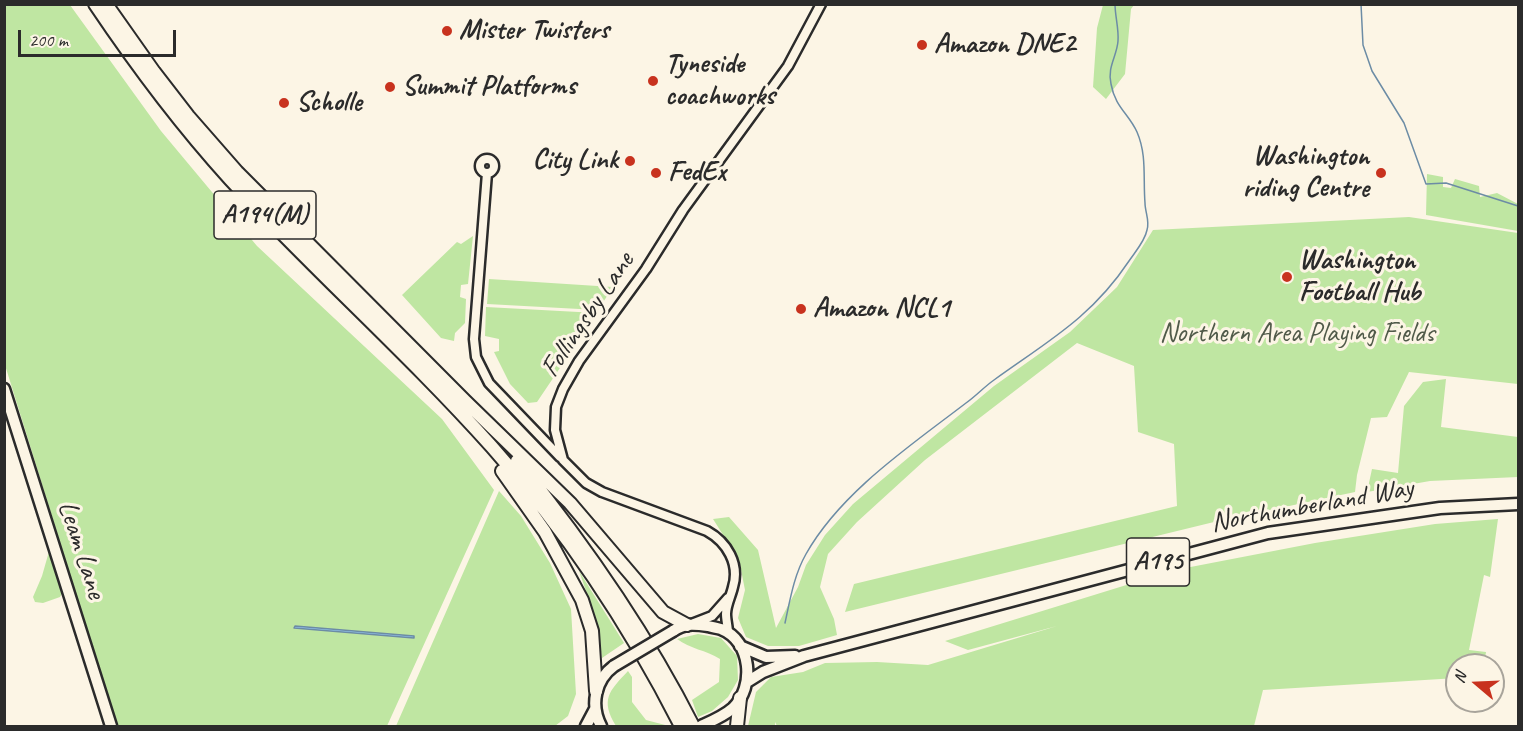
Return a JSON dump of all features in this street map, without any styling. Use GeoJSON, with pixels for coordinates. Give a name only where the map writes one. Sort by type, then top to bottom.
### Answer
{"type":"FeatureCollection","features":[{"type":"Feature","properties":{"kind":"highway","name":"A194(M)"},"geometry":{"type":"LineString","coordinates":[[95,4],[146,78],[223,171],[460,404],[570,503],[663,612],[690,624]]}},
{"type":"Feature","properties":{"kind":"highway","name":"A194(M)"},"geometry":{"type":"LineString","coordinates":[[106,4],[188,116],[237,172],[460,404],[551,504],[594,561],[671,683],[693,726]]}},
{"type":"Feature","properties":{"kind":"highway","name":"A194(M)"},"geometry":{"type":"LineString","coordinates":[[460,404],[531,510],[582,600],[592,631],[596,691]]}},
{"type":"Feature","properties":{"kind":"highway","name":"A194(M)"},"geometry":{"type":"LineString","coordinates":[[460,404],[583,562],[635,641],[681,726]]}},
{"type":"Feature","properties":{"kind":"highway"},"geometry":{"type":"LineString","coordinates":[[737,726],[740,698]]}},
{"type":"Feature","properties":{"kind":"main road","name":"Leam Lane"},"geometry":{"type":"LineString","coordinates":[[4,389],[111,726]]}},
{"type":"Feature","properties":{"kind":"main road","name":"Northumberland Way"},"geometry":{"type":"LineString","coordinates":[[747,682],[763,672],[804,656],[1268,533],[1440,508],[1518,504]]}},
{"type":"Feature","properties":{"kind":"main road"},"geometry":{"type":"LineString","coordinates":[[601,726],[595,709],[596,691],[601,680],[614,666],[673,631],[690,624],[721,629],[728,633],[740,646],[747,665],[747,682],[733,708],[701,726]]}},
{"type":"Feature","properties":{"kind":"main road","name":"Northumberland Way"},"geometry":{"type":"LineString","coordinates":[[740,646],[766,657],[804,656]]}},
{"type":"Feature","properties":{"kind":"main road"},"geometry":{"type":"LineString","coordinates":[[586,726],[595,709]]}},
{"type":"Feature","properties":{"kind":"street","name":"Follingsby Lane"},"geometry":{"type":"LineString","coordinates":[[563,460],[556,439],[555,419],[563,389],[584,355],[646,269],[683,210],[788,66],[821,4]]}},
{"type":"Feature","properties":{"kind":"street"},"geometry":{"type":"LineString","coordinates":[[487,173],[474,339],[476,357],[489,383],[579,478],[596,489],[715,535],[725,546],[734,565],[734,585],[726,615],[728,633]]}},
{"type":"Feature","properties":{"kind":"street"},"geometry":{"type":"LineString","coordinates":[[690,624],[712,616],[730,596]]}},
{"type":"Feature","properties":{"kind":"green space"},"geometry":{"type":"Polygon","coordinates":[[[5,5],[70,5],[161,131],[257,246],[442,419],[494,490],[387,726],[117,726],[5,365],[5,5]]]}},
{"type":"Feature","properties":{"kind":"green space"},"geometry":{"type":"Polygon","coordinates":[[[1103,5],[1134,5],[1131,9],[1125,74],[1106,99],[1093,87],[1097,28],[1103,5]]]}},
{"type":"Feature","properties":{"kind":"green space"},"geometry":{"type":"Polygon","coordinates":[[[1427,174],[1443,177],[1443,187],[1451,188],[1455,179],[1479,186],[1480,197],[1497,193],[1518,204],[1518,231],[1426,215],[1427,174]]]}},
{"type":"Feature","properties":{"kind":"green space","name":"Northern Area Playing Fields"},"geometry":{"type":"Polygon","coordinates":[[[1409,217],[1518,233],[1518,384],[1409,372],[1387,417],[1371,418],[1355,492],[1214,522],[845,612],[854,584],[1177,506],[1174,444],[1138,432],[1134,366],[1077,343],[925,460],[857,522],[828,554],[820,587],[834,619],[837,635],[799,646],[768,646],[746,637],[738,618],[745,590],[739,560],[713,519],[729,517],[758,550],[776,628],[798,587],[806,565],[825,535],[853,504],[994,386],[1070,332],[1117,287],[1153,230],[1409,217]]]}},
{"type":"Feature","properties":{"kind":"green space"},"geometry":{"type":"Polygon","coordinates":[[[473,236],[468,284],[461,285],[460,297],[466,299],[465,323],[455,333],[454,341],[441,338],[402,295],[457,242],[461,244],[473,236]]]}},
{"type":"Feature","properties":{"kind":"green space"},"geometry":{"type":"Polygon","coordinates":[[[489,279],[613,287],[598,310],[487,304],[489,279]]]}},
{"type":"Feature","properties":{"kind":"green space"},"geometry":{"type":"Polygon","coordinates":[[[486,307],[597,313],[537,402],[528,403],[510,384],[494,352],[499,351],[499,339],[485,336],[486,307]]]}},
{"type":"Feature","properties":{"kind":"green space"},"geometry":{"type":"Polygon","coordinates":[[[1446,379],[1441,427],[1518,437],[1518,477],[1430,481],[1367,492],[1372,469],[1398,473],[1404,406],[1423,382],[1446,379]]]}},
{"type":"Feature","properties":{"kind":"green space"},"geometry":{"type":"Polygon","coordinates":[[[499,491],[521,516],[550,563],[571,609],[576,694],[568,716],[555,726],[396,726],[499,491]]]}},
{"type":"Feature","properties":{"kind":"green space"},"geometry":{"type":"Polygon","coordinates":[[[1498,519],[1490,577],[1484,575],[1469,650],[1486,653],[1445,653],[1445,679],[1263,690],[1254,726],[777,726],[775,722],[775,726],[748,726],[756,692],[771,677],[803,672],[825,663],[877,662],[928,665],[1057,626],[968,650],[945,641],[1175,570],[1315,543],[1435,524],[1498,519]]]}},
{"type":"Feature","properties":{"kind":"green space"},"geometry":{"type":"Polygon","coordinates":[[[50,548],[64,590],[60,597],[43,603],[35,602],[33,597],[50,548]]]}},
{"type":"Feature","properties":{"kind":"green space"},"geometry":{"type":"Polygon","coordinates":[[[579,571],[624,643],[602,658],[596,619],[579,571]]]}},
{"type":"Feature","properties":{"kind":"green space"},"geometry":{"type":"Polygon","coordinates":[[[698,634],[721,638],[737,656],[738,680],[728,697],[712,711],[698,717],[692,700],[719,682],[720,659],[677,639],[698,634]]]}},
{"type":"Feature","properties":{"kind":"green space"},"geometry":{"type":"Polygon","coordinates":[[[628,671],[632,677],[632,702],[646,720],[669,726],[616,726],[608,709],[609,696],[628,671]]]}},
{"type":"Feature","properties":{"kind":"water"},"geometry":{"type":"Polygon","coordinates":[[[295,626],[414,636],[414,638],[294,628],[295,626]]]}},
{"type":"Feature","properties":{"kind":"waterway"},"geometry":{"type":"LineString","coordinates":[[785,623],[798,570],[821,531],[838,510],[857,490],[900,453],[1084,313],[1115,281],[1144,238],[1148,223],[1142,149],[1134,126],[1116,99],[1110,78],[1118,41],[1115,4]]}},
{"type":"Feature","properties":{"kind":"waterway"},"geometry":{"type":"LineString","coordinates":[[1361,4],[1363,45],[1372,71],[1404,123],[1426,184],[1446,183],[1518,206]]}},
{"type":"Feature","properties":{"kind":"place","name":"Mister Twisters"},"geometry":{"type":"Point","coordinates":[447,31]}},
{"type":"Feature","properties":{"kind":"place","name":"Amazon DNE2"},"geometry":{"type":"Point","coordinates":[922,45]}},
{"type":"Feature","properties":{"kind":"place","name":"Tyneside coachworks"},"geometry":{"type":"Point","coordinates":[653,81]}},
{"type":"Feature","properties":{"kind":"place","name":"Summit Platforms"},"geometry":{"type":"Point","coordinates":[390,87]}},
{"type":"Feature","properties":{"kind":"place","name":"Scholle"},"geometry":{"type":"Point","coordinates":[284,103]}},
{"type":"Feature","properties":{"kind":"place","name":"City Link"},"geometry":{"type":"Point","coordinates":[630,161]}},
{"type":"Feature","properties":{"kind":"place","name":"FedEx"},"geometry":{"type":"Point","coordinates":[656,173]}},
{"type":"Feature","properties":{"kind":"place","name":"Washington riding Centre"},"geometry":{"type":"Point","coordinates":[1381,173]}},
{"type":"Feature","properties":{"kind":"place","name":"Washington Football Hub"},"geometry":{"type":"Point","coordinates":[1287,277]}},
{"type":"Feature","properties":{"kind":"place","name":"Amazon NCL1"},"geometry":{"type":"Point","coordinates":[801,309]}}]}
